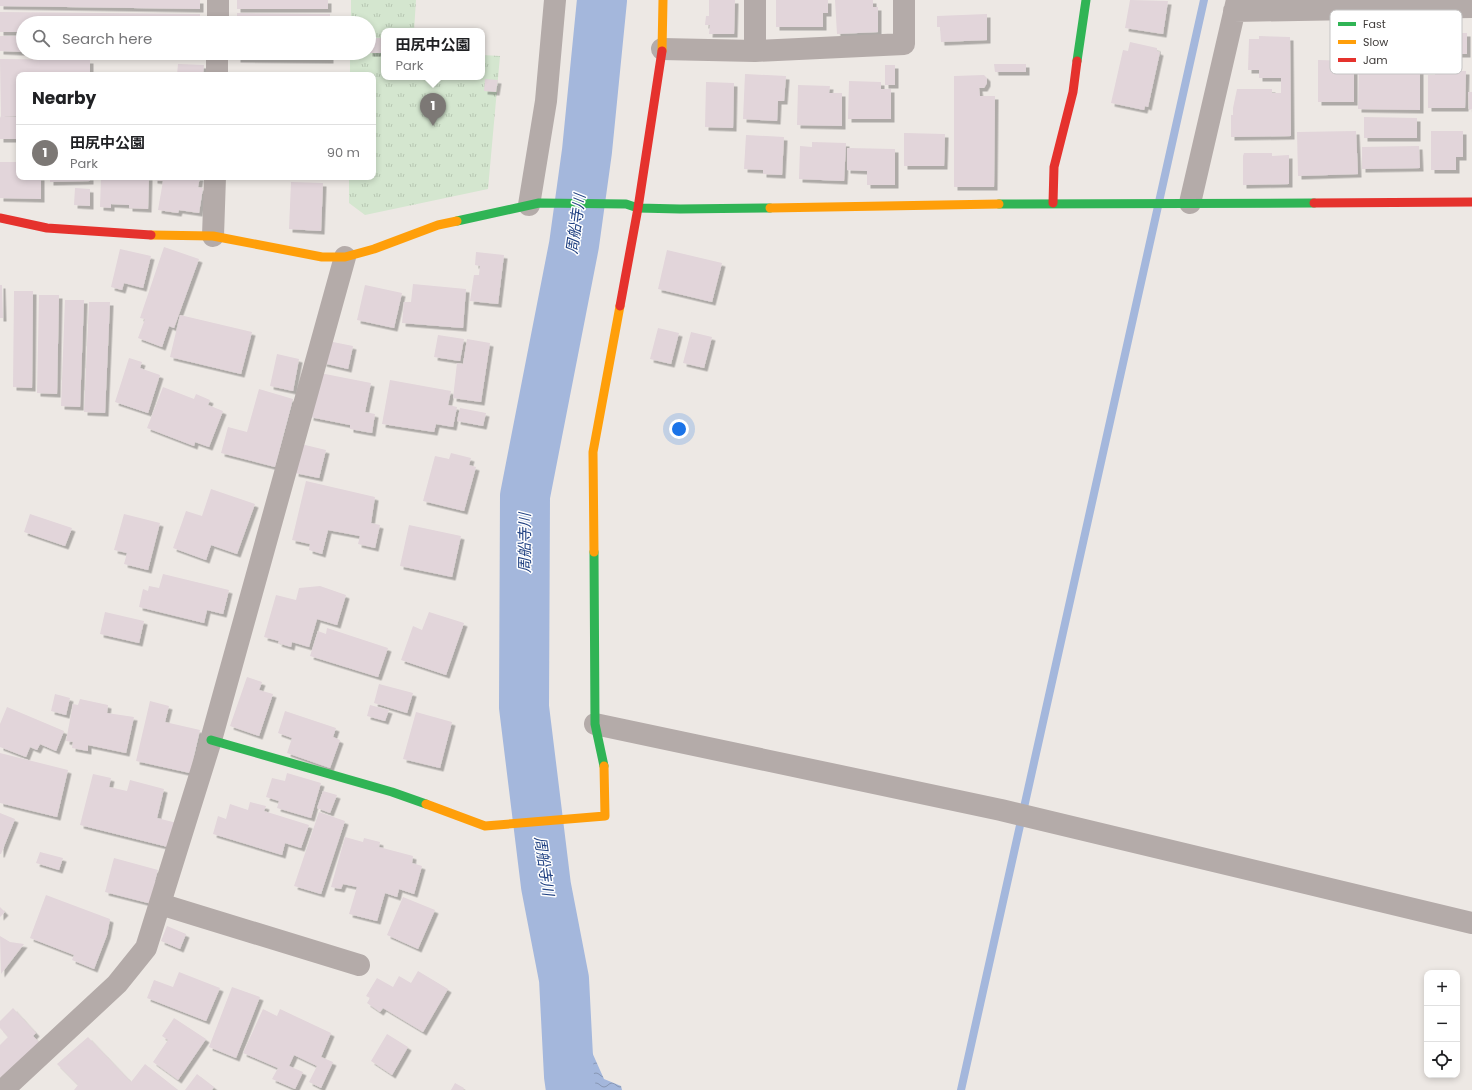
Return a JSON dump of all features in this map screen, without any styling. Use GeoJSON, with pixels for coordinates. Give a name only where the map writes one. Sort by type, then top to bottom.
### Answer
{"type":"FeatureCollection","features":[{"type":"Feature","properties":{"kind":"street"},"geometry":{"type":"LineString","coordinates":[[218,0],[218,16]]}},
{"type":"Feature","properties":{"kind":"street"},"geometry":{"type":"LineString","coordinates":[[534,204],[546,101],[555,0]]}},
{"type":"Feature","properties":{"kind":"street"},"geometry":{"type":"LineString","coordinates":[[211,740],[392,792],[485,826],[606,816],[604,766],[595,724],[593,452],[638,208],[662,49],[663,0]]}},
{"type":"Feature","properties":{"kind":"street"},"geometry":{"type":"LineString","coordinates":[[755,0],[755,51]]}},
{"type":"Feature","properties":{"kind":"street"},"geometry":{"type":"LineString","coordinates":[[662,49],[755,51],[904,44],[904,0]]}},
{"type":"Feature","properties":{"kind":"street"},"geometry":{"type":"LineString","coordinates":[[1053,203],[1054,167],[1073,92],[1086,0]]}},
{"type":"Feature","properties":{"kind":"street"},"geometry":{"type":"LineString","coordinates":[[1190,203],[1235,6],[1461,5]]}},
{"type":"Feature","properties":{"kind":"street"},"geometry":{"type":"LineString","coordinates":[[217,60],[217,72]]}},
{"type":"Feature","properties":{"kind":"street"},"geometry":{"type":"LineString","coordinates":[[213,236],[215,180]]}},
{"type":"Feature","properties":{"kind":"street"},"geometry":{"type":"LineString","coordinates":[[0,218],[47,228],[167,236],[213,236],[322,257],[345,257],[374,249],[438,225],[534,204],[626,204],[638,208],[680,209],[1053,203],[1472,202]]}},
{"type":"Feature","properties":{"kind":"street"},"geometry":{"type":"LineString","coordinates":[[3,1090],[117,984],[146,948],[211,740],[345,257]]}},
{"type":"Feature","properties":{"kind":"street"},"geometry":{"type":"LineString","coordinates":[[595,724],[1001,810],[1472,923]]}},
{"type":"Feature","properties":{"kind":"street"},"geometry":{"type":"LineString","coordinates":[[160,904],[358,965]]}},
{"type":"Feature","properties":{"kind":"green space"},"geometry":{"type":"Polygon","coordinates":[[[351,0],[416,0],[414,28],[381,28],[381,80],[485,80],[485,55],[500,56],[488,189],[365,215],[349,203],[349,180],[376,180],[376,72],[350,72],[350,60],[376,60],[376,16],[351,16],[351,0]]]}},
{"type":"Feature","properties":{"kind":"water"},"geometry":{"type":"Polygon","coordinates":[[[575,968],[583,1032],[604,1079],[621,1086],[622,1090],[547,1090],[546,1081],[550,982],[575,968]]]}},
{"type":"Feature","properties":{"kind":"building"},"geometry":{"type":"Polygon","coordinates":[[[0,0],[200,0],[200,9],[0,6],[0,0]]]}},
{"type":"Feature","properties":{"kind":"building"},"geometry":{"type":"Polygon","coordinates":[[[237,0],[328,0],[328,9],[237,9],[237,0]]]}},
{"type":"Feature","properties":{"kind":"building"},"geometry":{"type":"Polygon","coordinates":[[[709,0],[735,0],[734,34],[709,34],[710,25],[705,25],[706,16],[709,16],[709,0]]]}},
{"type":"Feature","properties":{"kind":"building"},"geometry":{"type":"Polygon","coordinates":[[[776,0],[828,0],[828,13],[823,13],[823,27],[776,27],[776,0]]]}},
{"type":"Feature","properties":{"kind":"building"},"geometry":{"type":"Polygon","coordinates":[[[835,0],[873,0],[873,7],[878,7],[878,32],[837,34],[835,0]]]}},
{"type":"Feature","properties":{"kind":"building"},"geometry":{"type":"Polygon","coordinates":[[[1130,0],[1168,1],[1163,34],[1125,28],[1130,0]]]}},
{"type":"Feature","properties":{"kind":"building"},"geometry":{"type":"Polygon","coordinates":[[[0,12],[200,14],[200,16],[16,16],[16,32],[0,32],[0,12]]]}},
{"type":"Feature","properties":{"kind":"building"},"geometry":{"type":"Polygon","coordinates":[[[237,13],[330,14],[330,16],[237,16],[237,13]]]}},
{"type":"Feature","properties":{"kind":"building"},"geometry":{"type":"Polygon","coordinates":[[[987,14],[987,40],[941,42],[940,27],[937,27],[937,16],[987,14]]]}},
{"type":"Feature","properties":{"kind":"building"},"geometry":{"type":"Polygon","coordinates":[[[1462,33],[1467,33],[1467,54],[1462,54],[1462,33]]]}},
{"type":"Feature","properties":{"kind":"building"},"geometry":{"type":"Polygon","coordinates":[[[0,36],[16,36],[16,52],[0,51],[0,36]]]}},
{"type":"Feature","properties":{"kind":"building"},"geometry":{"type":"Polygon","coordinates":[[[1259,36],[1290,37],[1291,136],[1231,137],[1231,115],[1233,115],[1237,89],[1272,89],[1272,93],[1281,93],[1281,78],[1259,78],[1259,70],[1248,70],[1249,39],[1259,39],[1259,36]]]}},
{"type":"Feature","properties":{"kind":"building"},"geometry":{"type":"Polygon","coordinates":[[[376,38],[381,38],[381,53],[376,53],[376,38]]]}},
{"type":"Feature","properties":{"kind":"building"},"geometry":{"type":"Polygon","coordinates":[[[1130,42],[1157,48],[1157,51],[1160,52],[1148,107],[1145,106],[1144,110],[1111,103],[1123,50],[1128,51],[1130,42]]]}},
{"type":"Feature","properties":{"kind":"building"},"geometry":{"type":"Polygon","coordinates":[[[0,59],[90,60],[90,72],[16,72],[16,116],[1,116],[0,59]]]}},
{"type":"Feature","properties":{"kind":"building"},"geometry":{"type":"Polygon","coordinates":[[[1318,60],[1330,60],[1330,74],[1354,74],[1354,102],[1318,102],[1318,60]]]}},
{"type":"Feature","properties":{"kind":"building"},"geometry":{"type":"Polygon","coordinates":[[[178,64],[204,65],[203,72],[177,72],[178,64]]]}},
{"type":"Feature","properties":{"kind":"building"},"geometry":{"type":"Polygon","coordinates":[[[994,64],[1026,64],[1026,72],[995,72],[994,64]]]}},
{"type":"Feature","properties":{"kind":"building"},"geometry":{"type":"Polygon","coordinates":[[[885,65],[895,65],[895,85],[885,85],[885,65]]]}},
{"type":"Feature","properties":{"kind":"building"},"geometry":{"type":"Polygon","coordinates":[[[1462,71],[1466,71],[1465,108],[1428,108],[1428,75],[1462,74],[1462,71]]]}},
{"type":"Feature","properties":{"kind":"building"},"geometry":{"type":"Polygon","coordinates":[[[745,74],[786,76],[784,101],[778,101],[777,121],[743,119],[745,74]]]}},
{"type":"Feature","properties":{"kind":"building"},"geometry":{"type":"Polygon","coordinates":[[[1359,74],[1420,74],[1420,110],[1358,109],[1359,74]]]}},
{"type":"Feature","properties":{"kind":"building"},"geometry":{"type":"Polygon","coordinates":[[[984,75],[987,78],[987,83],[984,88],[979,88],[980,96],[995,96],[994,187],[954,187],[954,76],[984,75]]]}},
{"type":"Feature","properties":{"kind":"building"},"geometry":{"type":"Polygon","coordinates":[[[485,79],[498,80],[496,92],[484,91],[485,79]]]}},
{"type":"Feature","properties":{"kind":"building"},"geometry":{"type":"Polygon","coordinates":[[[849,81],[881,82],[881,89],[891,89],[891,119],[848,119],[849,81]]]}},
{"type":"Feature","properties":{"kind":"building"},"geometry":{"type":"Polygon","coordinates":[[[706,82],[734,83],[733,128],[705,127],[706,82]]]}},
{"type":"Feature","properties":{"kind":"building"},"geometry":{"type":"Polygon","coordinates":[[[798,85],[830,86],[829,93],[842,93],[842,126],[797,125],[798,85]]]}},
{"type":"Feature","properties":{"kind":"building"},"geometry":{"type":"Polygon","coordinates":[[[1468,92],[1472,92],[1472,109],[1469,110],[1468,92]]]}},
{"type":"Feature","properties":{"kind":"building"},"geometry":{"type":"Polygon","coordinates":[[[1,116],[16,117],[16,139],[0,139],[1,116]]]}},
{"type":"Feature","properties":{"kind":"building"},"geometry":{"type":"Polygon","coordinates":[[[1364,117],[1417,118],[1417,138],[1364,138],[1364,117]]]}},
{"type":"Feature","properties":{"kind":"building"},"geometry":{"type":"Polygon","coordinates":[[[1356,131],[1358,174],[1298,176],[1297,132],[1356,131]]]}},
{"type":"Feature","properties":{"kind":"building"},"geometry":{"type":"Polygon","coordinates":[[[1431,131],[1463,131],[1463,157],[1456,157],[1456,170],[1431,170],[1431,131]]]}},
{"type":"Feature","properties":{"kind":"building"},"geometry":{"type":"Polygon","coordinates":[[[904,133],[945,134],[944,166],[904,166],[904,133]]]}},
{"type":"Feature","properties":{"kind":"building"},"geometry":{"type":"Polygon","coordinates":[[[746,135],[784,137],[782,175],[763,174],[763,170],[744,169],[746,135]]]}},
{"type":"Feature","properties":{"kind":"building"},"geometry":{"type":"Polygon","coordinates":[[[812,142],[846,143],[844,181],[799,179],[800,146],[812,147],[812,142]]]}},
{"type":"Feature","properties":{"kind":"building"},"geometry":{"type":"Polygon","coordinates":[[[1419,146],[1420,168],[1362,169],[1362,147],[1419,146]]]}},
{"type":"Feature","properties":{"kind":"building"},"geometry":{"type":"Polygon","coordinates":[[[847,148],[895,149],[895,185],[867,185],[867,171],[847,170],[847,148]]]}},
{"type":"Feature","properties":{"kind":"building"},"geometry":{"type":"Polygon","coordinates":[[[1244,153],[1272,153],[1272,156],[1289,155],[1289,184],[1243,185],[1244,153]]]}},
{"type":"Feature","properties":{"kind":"building"},"geometry":{"type":"Polygon","coordinates":[[[0,162],[16,162],[16,180],[41,180],[41,199],[0,198],[0,162]]]}},
{"type":"Feature","properties":{"kind":"building"},"geometry":{"type":"Polygon","coordinates":[[[50,180],[90,180],[90,181],[50,182],[50,180]]]}},
{"type":"Feature","properties":{"kind":"building"},"geometry":{"type":"Polygon","coordinates":[[[101,180],[149,180],[148,209],[129,208],[129,205],[111,204],[111,208],[100,207],[101,180]]]}},
{"type":"Feature","properties":{"kind":"building"},"geometry":{"type":"Polygon","coordinates":[[[154,180],[199,180],[198,187],[203,188],[199,213],[179,210],[178,213],[158,210],[163,181],[154,180]]]}},
{"type":"Feature","properties":{"kind":"building"},"geometry":{"type":"Polygon","coordinates":[[[291,182],[323,183],[321,231],[289,229],[291,182]]]}},
{"type":"Feature","properties":{"kind":"building"},"geometry":{"type":"Polygon","coordinates":[[[75,188],[90,189],[90,206],[74,205],[75,188]]]}},
{"type":"Feature","properties":{"kind":"building"},"geometry":{"type":"Polygon","coordinates":[[[164,247],[199,259],[174,328],[169,326],[162,347],[138,338],[145,319],[140,318],[164,247]]]}},
{"type":"Feature","properties":{"kind":"building"},"geometry":{"type":"Polygon","coordinates":[[[120,249],[151,256],[143,288],[124,283],[122,290],[111,287],[120,249]]]}},
{"type":"Feature","properties":{"kind":"building"},"geometry":{"type":"Polygon","coordinates":[[[667,250],[722,263],[712,302],[658,289],[667,250]]]}},
{"type":"Feature","properties":{"kind":"building"},"geometry":{"type":"Polygon","coordinates":[[[476,252],[504,255],[498,304],[470,301],[474,275],[479,275],[480,266],[475,265],[476,252]]]}},
{"type":"Feature","properties":{"kind":"building"},"geometry":{"type":"Polygon","coordinates":[[[413,284],[466,289],[463,328],[402,323],[404,302],[411,302],[413,284]]]}},
{"type":"Feature","properties":{"kind":"building"},"geometry":{"type":"Polygon","coordinates":[[[0,285],[2,285],[3,318],[0,318],[0,285]]]}},
{"type":"Feature","properties":{"kind":"building"},"geometry":{"type":"Polygon","coordinates":[[[365,285],[402,293],[394,328],[357,320],[365,285]]]}},
{"type":"Feature","properties":{"kind":"building"},"geometry":{"type":"Polygon","coordinates":[[[14,291],[33,291],[32,388],[13,387],[14,291]]]}},
{"type":"Feature","properties":{"kind":"building"},"geometry":{"type":"Polygon","coordinates":[[[39,295],[59,295],[57,394],[37,393],[39,295]]]}},
{"type":"Feature","properties":{"kind":"building"},"geometry":{"type":"Polygon","coordinates":[[[65,300],[84,300],[80,407],[61,406],[65,300]]]}},
{"type":"Feature","properties":{"kind":"building"},"geometry":{"type":"Polygon","coordinates":[[[89,302],[110,302],[105,413],[84,412],[89,302]]]}},
{"type":"Feature","properties":{"kind":"building"},"geometry":{"type":"Polygon","coordinates":[[[180,315],[252,332],[241,374],[170,357],[180,315]]]}},
{"type":"Feature","properties":{"kind":"building"},"geometry":{"type":"Polygon","coordinates":[[[658,328],[679,333],[671,364],[650,359],[658,328]]]}},
{"type":"Feature","properties":{"kind":"building"},"geometry":{"type":"Polygon","coordinates":[[[691,332],[712,337],[704,368],[683,363],[691,332]]]}},
{"type":"Feature","properties":{"kind":"building"},"geometry":{"type":"Polygon","coordinates":[[[438,335],[464,339],[460,361],[434,357],[438,335]]]}},
{"type":"Feature","properties":{"kind":"building"},"geometry":{"type":"Polygon","coordinates":[[[467,339],[490,343],[481,402],[453,398],[457,363],[463,364],[467,339]]]}},
{"type":"Feature","properties":{"kind":"building"},"geometry":{"type":"Polygon","coordinates":[[[328,341],[353,346],[348,369],[323,363],[328,341]]]}},
{"type":"Feature","properties":{"kind":"building"},"geometry":{"type":"Polygon","coordinates":[[[277,354],[299,359],[293,391],[270,386],[277,354]]]}},
{"type":"Feature","properties":{"kind":"building"},"geometry":{"type":"Polygon","coordinates":[[[129,358],[142,362],[140,368],[160,375],[148,413],[115,402],[129,358]]]}},
{"type":"Feature","properties":{"kind":"building"},"geometry":{"type":"Polygon","coordinates":[[[320,373],[371,383],[365,412],[375,414],[372,433],[350,429],[350,425],[310,417],[320,373]]]}},
{"type":"Feature","properties":{"kind":"building"},"geometry":{"type":"Polygon","coordinates":[[[390,380],[451,391],[448,405],[457,407],[453,427],[436,424],[434,432],[382,424],[390,380]]]}},
{"type":"Feature","properties":{"kind":"building"},"geometry":{"type":"Polygon","coordinates":[[[163,387],[194,399],[196,394],[210,400],[208,405],[223,411],[209,447],[195,442],[194,446],[147,428],[163,387]]]}},
{"type":"Feature","properties":{"kind":"building"},"geometry":{"type":"Polygon","coordinates":[[[259,389],[293,399],[275,467],[221,453],[228,427],[247,432],[259,389]]]}},
{"type":"Feature","properties":{"kind":"building"},"geometry":{"type":"Polygon","coordinates":[[[460,408],[486,413],[483,426],[457,421],[460,408]]]}},
{"type":"Feature","properties":{"kind":"building"},"geometry":{"type":"Polygon","coordinates":[[[301,444],[326,450],[319,478],[295,473],[301,444]]]}},
{"type":"Feature","properties":{"kind":"building"},"geometry":{"type":"Polygon","coordinates":[[[451,453],[471,458],[469,465],[476,467],[464,511],[423,501],[435,456],[449,459],[451,453]]]}},
{"type":"Feature","properties":{"kind":"building"},"geometry":{"type":"Polygon","coordinates":[[[306,481],[375,497],[371,523],[380,525],[375,548],[358,544],[360,536],[328,530],[322,554],[309,550],[310,544],[292,540],[306,481]]]}},
{"type":"Feature","properties":{"kind":"building"},"geometry":{"type":"Polygon","coordinates":[[[211,489],[255,504],[237,554],[211,545],[206,560],[173,548],[186,511],[202,516],[211,489]]]}},
{"type":"Feature","properties":{"kind":"building"},"geometry":{"type":"Polygon","coordinates":[[[30,514],[72,528],[65,546],[24,532],[30,514]]]}},
{"type":"Feature","properties":{"kind":"building"},"geometry":{"type":"Polygon","coordinates":[[[124,514],[160,523],[148,570],[124,564],[127,553],[114,550],[124,514]]]}},
{"type":"Feature","properties":{"kind":"building"},"geometry":{"type":"Polygon","coordinates":[[[409,525],[461,536],[452,577],[400,566],[409,525]]]}},
{"type":"Feature","properties":{"kind":"building"},"geometry":{"type":"Polygon","coordinates":[[[163,574],[229,590],[223,614],[207,610],[204,623],[139,607],[143,589],[148,591],[149,586],[159,588],[163,574]]]}},
{"type":"Feature","properties":{"kind":"building"},"geometry":{"type":"Polygon","coordinates":[[[320,586],[346,595],[337,625],[317,619],[309,647],[292,642],[291,647],[278,643],[279,641],[264,637],[276,595],[296,600],[299,588],[320,586]]]}},
{"type":"Feature","properties":{"kind":"building"},"geometry":{"type":"Polygon","coordinates":[[[105,612],[144,621],[139,643],[100,634],[105,612]]]}},
{"type":"Feature","properties":{"kind":"building"},"geometry":{"type":"Polygon","coordinates":[[[429,612],[464,623],[446,675],[401,660],[413,626],[422,630],[429,612]]]}},
{"type":"Feature","properties":{"kind":"building"},"geometry":{"type":"Polygon","coordinates":[[[327,628],[388,648],[378,677],[310,656],[318,631],[326,634],[327,628]]]}},
{"type":"Feature","properties":{"kind":"building"},"geometry":{"type":"Polygon","coordinates":[[[247,677],[262,682],[259,690],[273,694],[259,736],[230,726],[247,677]]]}},
{"type":"Feature","properties":{"kind":"building"},"geometry":{"type":"Polygon","coordinates":[[[379,684],[413,693],[407,713],[374,703],[379,684]]]}},
{"type":"Feature","properties":{"kind":"building"},"geometry":{"type":"Polygon","coordinates":[[[55,694],[70,698],[66,715],[51,711],[55,694]]]}},
{"type":"Feature","properties":{"kind":"building"},"geometry":{"type":"Polygon","coordinates":[[[80,699],[108,705],[107,713],[134,717],[126,753],[88,745],[88,751],[72,748],[73,742],[66,741],[73,704],[78,705],[80,699]]]}},
{"type":"Feature","properties":{"kind":"building"},"geometry":{"type":"Polygon","coordinates":[[[150,701],[169,706],[165,722],[200,730],[190,773],[136,761],[150,701]]]}},
{"type":"Feature","properties":{"kind":"building"},"geometry":{"type":"Polygon","coordinates":[[[370,705],[389,710],[385,721],[367,716],[370,705]]]}},
{"type":"Feature","properties":{"kind":"building"},"geometry":{"type":"Polygon","coordinates":[[[7,707],[64,731],[56,751],[40,744],[37,750],[30,747],[26,757],[0,747],[0,724],[7,707]]]}},
{"type":"Feature","properties":{"kind":"building"},"geometry":{"type":"Polygon","coordinates":[[[285,711],[336,728],[333,737],[340,740],[330,768],[287,753],[292,738],[278,733],[285,711]]]}},
{"type":"Feature","properties":{"kind":"building"},"geometry":{"type":"Polygon","coordinates":[[[416,712],[452,722],[440,768],[403,759],[416,712]]]}},
{"type":"Feature","properties":{"kind":"building"},"geometry":{"type":"Polygon","coordinates":[[[0,753],[68,770],[57,817],[0,803],[0,753]]]}},
{"type":"Feature","properties":{"kind":"building"},"geometry":{"type":"Polygon","coordinates":[[[287,773],[321,783],[311,818],[277,808],[279,801],[266,797],[272,778],[285,781],[287,773]]]}},
{"type":"Feature","properties":{"kind":"building"},"geometry":{"type":"Polygon","coordinates":[[[93,774],[111,778],[109,787],[127,791],[130,780],[164,789],[157,818],[177,823],[172,848],[80,825],[93,774]]]}},
{"type":"Feature","properties":{"kind":"building"},"geometry":{"type":"Polygon","coordinates":[[[323,791],[337,795],[330,813],[317,808],[323,791]]]}},
{"type":"Feature","properties":{"kind":"building"},"geometry":{"type":"Polygon","coordinates":[[[250,802],[266,806],[264,811],[309,825],[301,848],[285,843],[282,855],[213,834],[218,816],[226,819],[230,804],[248,810],[250,802]]]}},
{"type":"Feature","properties":{"kind":"building"},"geometry":{"type":"Polygon","coordinates":[[[319,812],[345,821],[321,894],[294,886],[319,812]]]}},
{"type":"Feature","properties":{"kind":"building"},"geometry":{"type":"Polygon","coordinates":[[[0,813],[15,819],[1,854],[0,854],[0,813]]]}},
{"type":"Feature","properties":{"kind":"building"},"geometry":{"type":"Polygon","coordinates":[[[345,837],[363,842],[364,838],[380,842],[379,847],[413,856],[412,863],[422,866],[414,894],[399,889],[397,897],[385,893],[377,921],[349,914],[357,887],[343,884],[341,889],[331,887],[345,837]]]}},
{"type":"Feature","properties":{"kind":"building"},"geometry":{"type":"Polygon","coordinates":[[[40,852],[63,858],[59,870],[36,863],[40,852]]]}},
{"type":"Feature","properties":{"kind":"building"},"geometry":{"type":"Polygon","coordinates":[[[114,858],[158,870],[152,904],[105,892],[114,858]]]}},
{"type":"Feature","properties":{"kind":"building"},"geometry":{"type":"Polygon","coordinates":[[[46,895],[110,919],[107,935],[94,969],[72,960],[74,955],[30,938],[46,895]]]}},
{"type":"Feature","properties":{"kind":"building"},"geometry":{"type":"Polygon","coordinates":[[[403,897],[435,910],[418,949],[387,935],[403,897]]]}},
{"type":"Feature","properties":{"kind":"building"},"geometry":{"type":"Polygon","coordinates":[[[0,907],[5,912],[0,917],[0,907]]]}},
{"type":"Feature","properties":{"kind":"building"},"geometry":{"type":"Polygon","coordinates":[[[167,926],[186,934],[180,949],[161,941],[167,926]]]}},
{"type":"Feature","properties":{"kind":"building"},"geometry":{"type":"Polygon","coordinates":[[[0,936],[10,942],[24,944],[1,974],[0,936]]]}},
{"type":"Feature","properties":{"kind":"building"},"geometry":{"type":"Polygon","coordinates":[[[418,971],[448,989],[423,1032],[383,1008],[380,1012],[367,1003],[370,998],[366,996],[377,978],[393,987],[399,976],[411,983],[418,971]]]}},
{"type":"Feature","properties":{"kind":"building"},"geometry":{"type":"Polygon","coordinates":[[[179,972],[220,988],[206,1021],[147,998],[154,980],[173,987],[179,972]]]}},
{"type":"Feature","properties":{"kind":"building"},"geometry":{"type":"Polygon","coordinates":[[[232,987],[260,997],[236,1058],[209,1047],[232,987]]]}},
{"type":"Feature","properties":{"kind":"building"},"geometry":{"type":"Polygon","coordinates":[[[13,1008],[36,1033],[33,1036],[40,1043],[3,1080],[0,1077],[0,1045],[8,1037],[0,1028],[0,1021],[13,1008]]]}},
{"type":"Feature","properties":{"kind":"building"},"geometry":{"type":"Polygon","coordinates":[[[263,1009],[277,1016],[280,1009],[331,1033],[321,1057],[333,1062],[321,1088],[309,1082],[317,1066],[294,1055],[289,1066],[303,1072],[295,1089],[272,1079],[278,1068],[243,1053],[263,1009]]]}},
{"type":"Feature","properties":{"kind":"building"},"geometry":{"type":"Polygon","coordinates":[[[174,1018],[206,1039],[178,1080],[153,1062],[168,1040],[162,1036],[174,1018]]]}},
{"type":"Feature","properties":{"kind":"building"},"geometry":{"type":"Polygon","coordinates":[[[387,1034],[408,1047],[392,1075],[371,1061],[387,1034]]]}},
{"type":"Feature","properties":{"kind":"building"},"geometry":{"type":"Polygon","coordinates":[[[88,1037],[131,1082],[145,1064],[178,1090],[74,1090],[78,1085],[57,1064],[88,1037]]]}},
{"type":"Feature","properties":{"kind":"building"},"geometry":{"type":"Polygon","coordinates":[[[197,1074],[214,1087],[212,1090],[185,1090],[197,1074]]]}},
{"type":"Feature","properties":{"kind":"building"},"geometry":{"type":"Polygon","coordinates":[[[455,1083],[464,1088],[463,1090],[451,1090],[455,1083]]]}},
{"type":"Feature","properties":{"kind":"waterway","name":"周船寺川"},"geometry":{"type":"LineString","coordinates":[[571,1090],[564,979],[546,886],[524,707],[525,496],[574,245],[587,151],[602,0]]}},
{"type":"Feature","properties":{"kind":"waterway"},"geometry":{"type":"LineString","coordinates":[[961,1090],[1204,0]]}},
{"type":"Feature","properties":{"kind":"traffic: fast"},"geometry":{"type":"LineString","coordinates":[[1077,61],[1086,0]]}},
{"type":"Feature","properties":{"kind":"traffic: fast"},"geometry":{"type":"LineString","coordinates":[[457,221],[539,203],[626,204],[638,208],[680,209],[770,208]]}},
{"type":"Feature","properties":{"kind":"traffic: fast"},"geometry":{"type":"LineString","coordinates":[[999,204],[1314,203]]}},
{"type":"Feature","properties":{"kind":"traffic: fast"},"geometry":{"type":"LineString","coordinates":[[594,552],[595,724],[604,766]]}},
{"type":"Feature","properties":{"kind":"traffic: fast"},"geometry":{"type":"LineString","coordinates":[[211,740],[392,792],[426,804]]}},
{"type":"Feature","properties":{"kind":"traffic: slow"},"geometry":{"type":"LineString","coordinates":[[662,51],[663,0]]}},
{"type":"Feature","properties":{"kind":"traffic: slow"},"geometry":{"type":"LineString","coordinates":[[770,208],[999,204]]}},
{"type":"Feature","properties":{"kind":"traffic: slow"},"geometry":{"type":"LineString","coordinates":[[151,235],[213,236],[322,257],[345,257],[374,249],[438,225],[457,221]]}},
{"type":"Feature","properties":{"kind":"traffic: slow"},"geometry":{"type":"LineString","coordinates":[[594,552],[593,452],[620,306]]}},
{"type":"Feature","properties":{"kind":"traffic: slow"},"geometry":{"type":"LineString","coordinates":[[426,804],[485,826],[605,816],[604,766]]}},
{"type":"Feature","properties":{"kind":"traffic: jam"},"geometry":{"type":"LineString","coordinates":[[620,306],[638,208],[662,51]]}},
{"type":"Feature","properties":{"kind":"traffic: jam"},"geometry":{"type":"LineString","coordinates":[[1053,203],[1054,167],[1073,92],[1077,61]]}},
{"type":"Feature","properties":{"kind":"traffic: jam"},"geometry":{"type":"LineString","coordinates":[[1314,203],[1472,202]]}},
{"type":"Feature","properties":{"kind":"traffic: jam"},"geometry":{"type":"LineString","coordinates":[[0,218],[47,228],[151,235]]}},
{"type":"Feature","properties":{"kind":"place","name":"田尻中公園"},"geometry":{"type":"Point","coordinates":[433,126]}}]}
